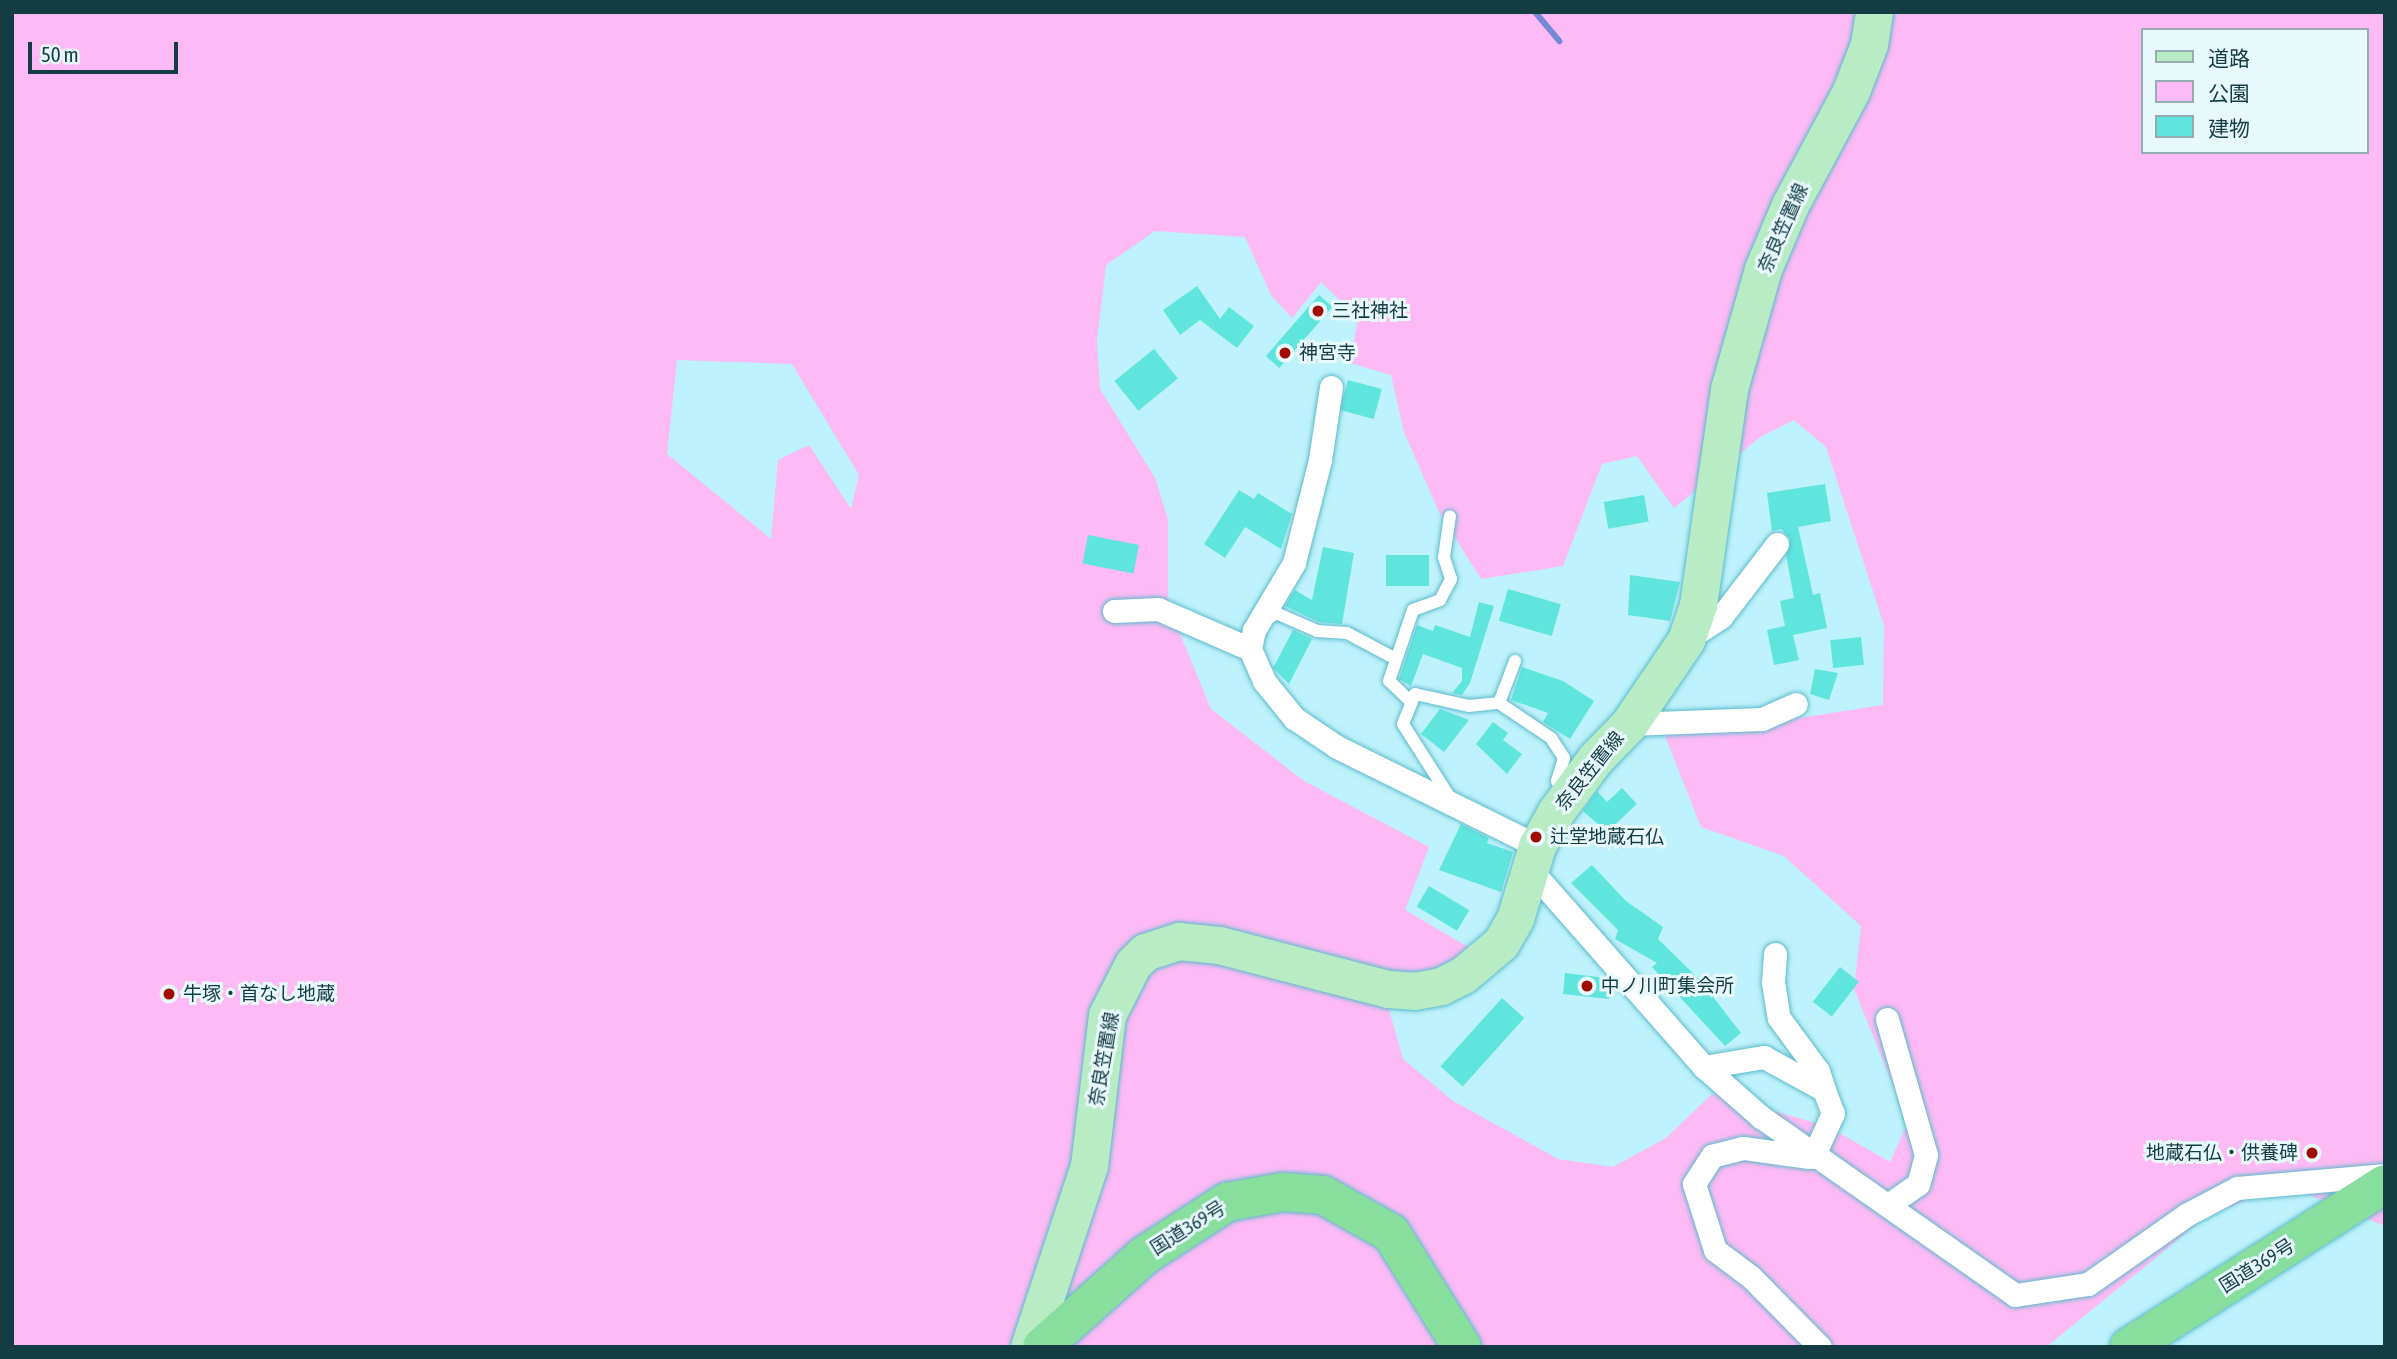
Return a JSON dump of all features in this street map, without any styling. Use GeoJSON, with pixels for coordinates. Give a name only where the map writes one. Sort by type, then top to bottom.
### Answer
{"type":"FeatureCollection","features":[{"type":"Feature","properties":{"kind":"highway","name":"国道369号"},"geometry":{"type":"LineString","coordinates":[[2129,1347],[2385,1184]]}},
{"type":"Feature","properties":{"kind":"highway","name":"国道369号"},"geometry":{"type":"LineString","coordinates":[[1042,1347],[1145,1255],[1227,1202],[1283,1192],[1324,1195],[1391,1233],[1462,1347]]}},
{"type":"Feature","properties":{"kind":"main road","name":"奈良笠置線"},"geometry":{"type":"LineString","coordinates":[[1029,1347],[1089,1166],[1107,1015],[1133,964],[1145,952],[1180,941],[1219,945],[1388,989],[1441,986],[1485,960],[1501,943],[1515,919],[1534,857],[1567,796],[1629,724],[1686,640],[1698,605],[1730,389],[1763,269],[1790,205],[1851,91],[1874,12]]}},
{"type":"Feature","properties":{"kind":"street"},"geometry":{"type":"LineString","coordinates":[[1331,387],[1320,460],[1294,563],[1252,640],[1264,681],[1294,718],[1337,747],[1454,804],[1534,857],[1704,1067],[1812,1157],[1889,1204],[1930,1240],[2015,1295],[2088,1284],[2186,1215],[2237,1188],[2385,1175]]}},
{"type":"Feature","properties":{"kind":"street"},"geometry":{"type":"LineString","coordinates":[[1686,640],[1721,617],[1777,544]]}},
{"type":"Feature","properties":{"kind":"street"},"geometry":{"type":"LineString","coordinates":[[1114,611],[1158,609],[1252,640]]}},
{"type":"Feature","properties":{"kind":"street"},"geometry":{"type":"LineString","coordinates":[[1629,724],[1762,719],[1796,704]]}},
{"type":"Feature","properties":{"kind":"street"},"geometry":{"type":"LineString","coordinates":[[1775,954],[1773,982],[1779,1018],[1818,1070],[1833,1114],[1812,1157]]}},
{"type":"Feature","properties":{"kind":"street"},"geometry":{"type":"LineString","coordinates":[[1887,1018],[1926,1155],[1918,1184],[1889,1204]]}},
{"type":"Feature","properties":{"kind":"street"},"geometry":{"type":"LineString","coordinates":[[1704,1067],[1764,1057],[1824,1090]]}},
{"type":"Feature","properties":{"kind":"street"},"geometry":{"type":"LineString","coordinates":[[1812,1157],[1742,1147],[1712,1156],[1695,1184],[1715,1250],[1751,1277],[1820,1347]]}},
{"type":"Feature","properties":{"kind":"lane"},"geometry":{"type":"LineString","coordinates":[[1411,702],[1389,681],[1413,610],[1440,600],[1451,579],[1444,557],[1450,516]]}},
{"type":"Feature","properties":{"kind":"lane"},"geometry":{"type":"LineString","coordinates":[[1252,640],[1276,612],[1317,631],[1347,633],[1395,658]]}},
{"type":"Feature","properties":{"kind":"lane"},"geometry":{"type":"LineString","coordinates":[[1499,703],[1515,661]]}},
{"type":"Feature","properties":{"kind":"lane"},"geometry":{"type":"LineString","coordinates":[[1454,804],[1403,724],[1415,694],[1469,706],[1499,703],[1551,738],[1564,758],[1558,780],[1567,796]]}},
{"type":"Feature","properties":{"kind":"green space"},"geometry":{"type":"Polygon","coordinates":[[[12,12],[2385,12],[2385,1226],[2285,1185],[2206,1217],[2046,1347],[12,1347],[12,12]],[[1155,231],[1106,265],[1097,340],[1100,389],[1155,478],[1168,519],[1168,605],[1211,709],[1304,781],[1429,847],[1405,910],[1473,950],[1439,974],[1379,974],[1403,1059],[1453,1101],[1558,1159],[1613,1167],[1666,1138],[1712,1094],[1827,1126],[1890,1162],[1908,1122],[1854,989],[1861,926],[1784,856],[1701,827],[1664,733],[1704,716],[1793,719],[1883,705],[1884,625],[1826,447],[1794,420],[1760,437],[1674,508],[1637,456],[1602,464],[1563,566],[1481,579],[1439,512],[1404,432],[1391,375],[1350,363],[1358,318],[1321,282],[1292,318],[1271,295],[1245,237],[1155,231]],[[677,360],[667,454],[771,539],[778,460],[809,445],[851,509],[859,475],[792,364],[677,360]]]}},
{"type":"Feature","properties":{"kind":"building"},"geometry":{"type":"Polygon","coordinates":[[[1197,286],[1220,319],[1229,307],[1254,326],[1237,348],[1200,320],[1180,335],[1163,310],[1197,286]]]}},
{"type":"Feature","properties":{"kind":"building"},"geometry":{"type":"Polygon","coordinates":[[[1319,295],[1333,307],[1279,368],[1266,356],[1319,295]]]}},
{"type":"Feature","properties":{"kind":"building"},"geometry":{"type":"Polygon","coordinates":[[[1154,349],[1178,379],[1138,411],[1114,381],[1154,349]]]}},
{"type":"Feature","properties":{"kind":"building"},"geometry":{"type":"Polygon","coordinates":[[[1348,380],[1382,389],[1374,419],[1340,410],[1348,380]]]}},
{"type":"Feature","properties":{"kind":"building"},"geometry":{"type":"Polygon","coordinates":[[[1825,484],[1831,521],[1798,527],[1813,595],[1820,593],[1827,628],[1793,635],[1799,660],[1774,665],[1767,630],[1785,626],[1780,601],[1794,598],[1786,555],[1790,539],[1781,529],[1772,531],[1767,493],[1825,484]]]}},
{"type":"Feature","properties":{"kind":"building"},"geometry":{"type":"Polygon","coordinates":[[[1239,490],[1254,499],[1258,493],[1292,514],[1281,549],[1245,527],[1225,558],[1204,544],[1239,490]]]}},
{"type":"Feature","properties":{"kind":"building"},"geometry":{"type":"Polygon","coordinates":[[[1644,495],[1649,522],[1608,529],[1604,502],[1644,495]]]}},
{"type":"Feature","properties":{"kind":"building"},"geometry":{"type":"Polygon","coordinates":[[[1088,535],[1139,545],[1134,573],[1082,563],[1088,535]]]}},
{"type":"Feature","properties":{"kind":"building"},"geometry":{"type":"Polygon","coordinates":[[[1323,547],[1354,553],[1342,624],[1319,622],[1285,606],[1295,590],[1312,600],[1323,547]]]}},
{"type":"Feature","properties":{"kind":"building"},"geometry":{"type":"Polygon","coordinates":[[[1386,555],[1429,555],[1429,586],[1386,586],[1386,555]]]}},
{"type":"Feature","properties":{"kind":"building"},"geometry":{"type":"Polygon","coordinates":[[[1630,575],[1680,582],[1670,621],[1628,615],[1630,575]]]}},
{"type":"Feature","properties":{"kind":"building"},"geometry":{"type":"Polygon","coordinates":[[[1508,589],[1561,604],[1552,636],[1499,621],[1508,589]]]}},
{"type":"Feature","properties":{"kind":"building"},"geometry":{"type":"Polygon","coordinates":[[[1479,602],[1494,606],[1470,683],[1462,695],[1452,693],[1462,681],[1462,668],[1423,654],[1411,686],[1399,679],[1417,625],[1433,631],[1435,625],[1470,637],[1479,602]]]}},
{"type":"Feature","properties":{"kind":"building"},"geometry":{"type":"Polygon","coordinates":[[[1293,630],[1312,639],[1289,684],[1273,668],[1293,630]]]}},
{"type":"Feature","properties":{"kind":"building"},"geometry":{"type":"Polygon","coordinates":[[[1861,637],[1864,665],[1833,668],[1830,640],[1861,637]]]}},
{"type":"Feature","properties":{"kind":"building"},"geometry":{"type":"Polygon","coordinates":[[[1522,667],[1563,681],[1594,701],[1570,739],[1543,722],[1548,713],[1511,700],[1522,667]]]}},
{"type":"Feature","properties":{"kind":"building"},"geometry":{"type":"Polygon","coordinates":[[[1815,669],[1838,673],[1829,700],[1810,694],[1815,669]]]}},
{"type":"Feature","properties":{"kind":"building"},"geometry":{"type":"Polygon","coordinates":[[[1440,709],[1469,720],[1444,752],[1421,734],[1440,709]]]}},
{"type":"Feature","properties":{"kind":"building"},"geometry":{"type":"Polygon","coordinates":[[[1493,722],[1508,733],[1503,740],[1522,754],[1507,774],[1476,744],[1493,722]]]}},
{"type":"Feature","properties":{"kind":"building"},"geometry":{"type":"Polygon","coordinates":[[[1622,788],[1637,804],[1607,832],[1583,811],[1597,791],[1607,802],[1622,788]]]}},
{"type":"Feature","properties":{"kind":"building"},"geometry":{"type":"Polygon","coordinates":[[[1461,824],[1489,838],[1487,843],[1513,852],[1501,892],[1439,870],[1461,824]]]}},
{"type":"Feature","properties":{"kind":"building"},"geometry":{"type":"Polygon","coordinates":[[[1592,865],[1626,901],[1663,927],[1658,939],[1700,980],[1741,1033],[1725,1046],[1652,967],[1657,963],[1615,939],[1618,930],[1571,883],[1592,865]]]}},
{"type":"Feature","properties":{"kind":"building"},"geometry":{"type":"Polygon","coordinates":[[[1429,886],[1469,910],[1457,931],[1417,907],[1429,886]]]}},
{"type":"Feature","properties":{"kind":"building"},"geometry":{"type":"Polygon","coordinates":[[[1840,967],[1859,982],[1832,1016],[1813,1002],[1840,967]]]}},
{"type":"Feature","properties":{"kind":"building","name":"中ノ川町集会所"},"geometry":{"type":"Polygon","coordinates":[[[1565,973],[1607,978],[1611,983],[1609,999],[1563,994],[1565,973]]]}},
{"type":"Feature","properties":{"kind":"building"},"geometry":{"type":"Polygon","coordinates":[[[1502,998],[1524,1018],[1463,1086],[1440,1066],[1502,998]]]}},
{"type":"Feature","properties":{"kind":"waterway"},"geometry":{"type":"LineString","coordinates":[[1535,12],[1559,41]]}},
{"type":"Feature","properties":{"kind":"place","name":"三社神社"},"geometry":{"type":"Point","coordinates":[1318,311]}},
{"type":"Feature","properties":{"kind":"place","name":"神宮寺"},"geometry":{"type":"Point","coordinates":[1285,353]}},
{"type":"Feature","properties":{"kind":"place","name":"辻堂地蔵石仏"},"geometry":{"type":"Point","coordinates":[1536,837]}},
{"type":"Feature","properties":{"kind":"place","name":"中ノ川町集会所"},"geometry":{"type":"Point","coordinates":[1587,986]}},
{"type":"Feature","properties":{"kind":"place","name":"牛塚・首なし地蔵"},"geometry":{"type":"Point","coordinates":[169,994]}},
{"type":"Feature","properties":{"kind":"place","name":"地蔵石仏・供養碑"},"geometry":{"type":"Point","coordinates":[2312,1153]}}]}
